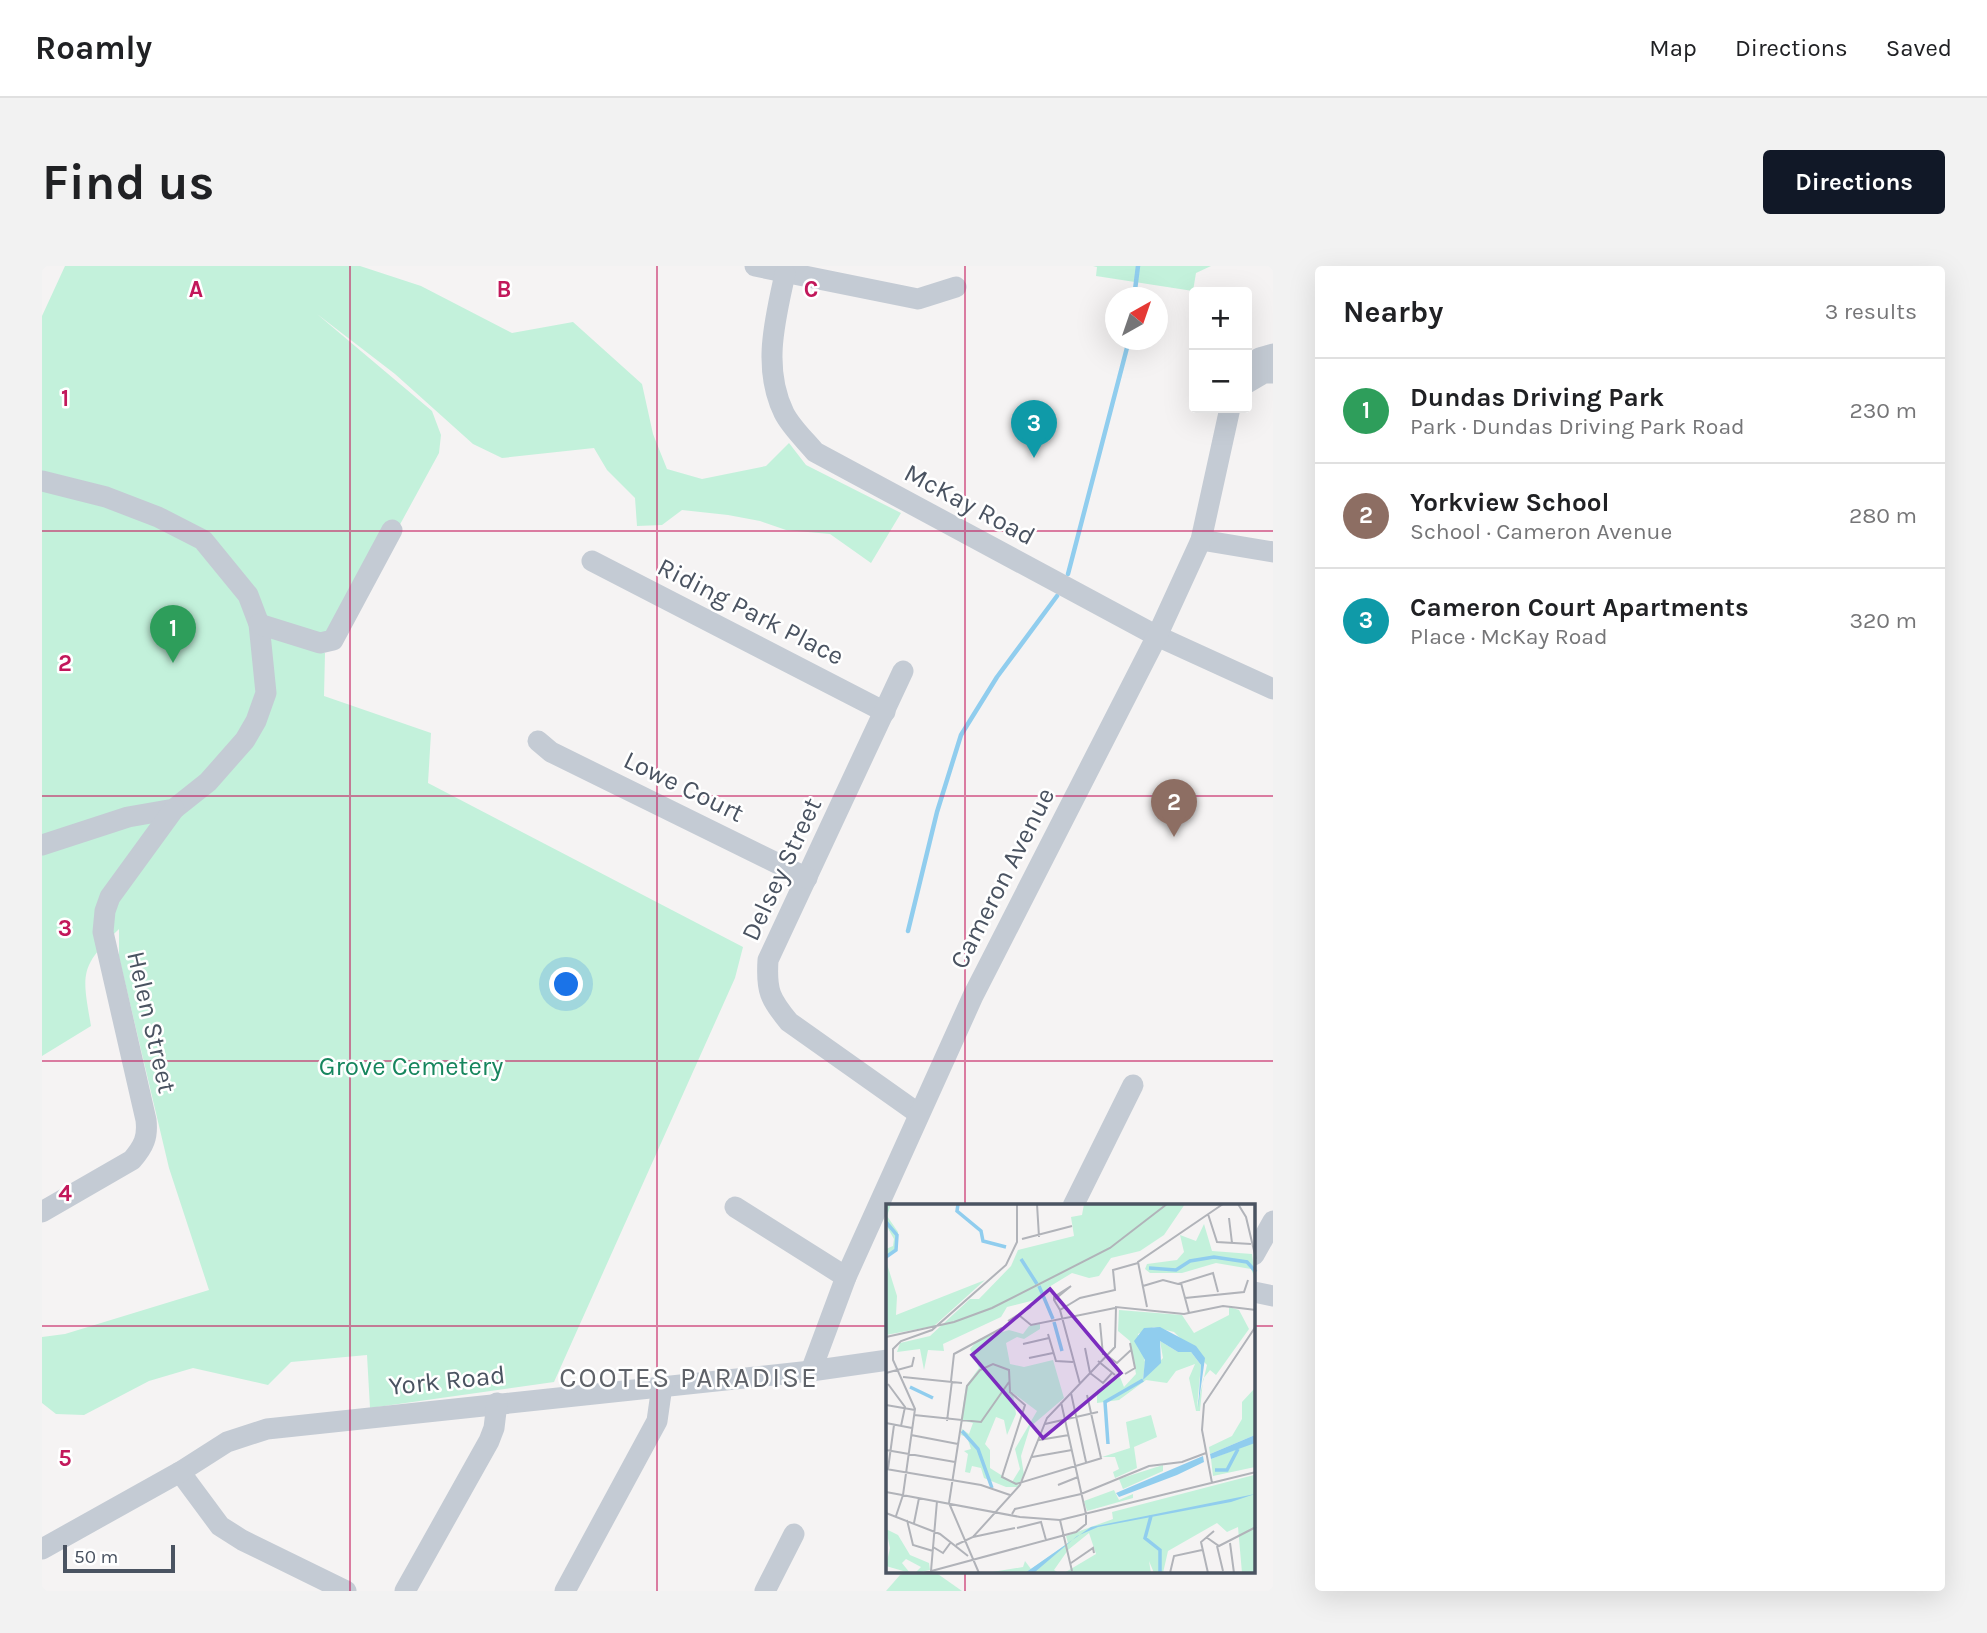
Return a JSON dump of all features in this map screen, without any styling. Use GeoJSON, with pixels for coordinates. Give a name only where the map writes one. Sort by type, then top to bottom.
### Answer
{"type":"FeatureCollection","features":[{"type":"Feature","properties":{"kind":"street"},"geometry":{"type":"LineString","coordinates":[[755,266],[918,299],[956,288]]}},
{"type":"Feature","properties":{"kind":"street","name":"McKay Road"},"geometry":{"type":"LineString","coordinates":[[785,274],[772,330],[772,374],[785,415],[815,452],[1157,636],[1273,689]]}},
{"type":"Feature","properties":{"kind":"street"},"geometry":{"type":"LineString","coordinates":[[1252,366],[1259,358],[1273,354]]}},
{"type":"Feature","properties":{"kind":"street"},"geometry":{"type":"LineString","coordinates":[[1252,380],[1264,373],[1273,373]]}},
{"type":"Feature","properties":{"kind":"street","name":"Cameron Avenue"},"geometry":{"type":"LineString","coordinates":[[811,1371],[846,1277],[973,996],[1157,636],[1201,540],[1229,413]]}},
{"type":"Feature","properties":{"kind":"street"},"geometry":{"type":"LineString","coordinates":[[42,481],[107,497],[158,517],[203,540],[248,595],[259,624],[266,693],[256,722],[246,740],[208,782],[174,809],[128,817],[42,845]]}},
{"type":"Feature","properties":{"kind":"street"},"geometry":{"type":"LineString","coordinates":[[259,624],[320,643],[332,640],[393,530]]}},
{"type":"Feature","properties":{"kind":"street"},"geometry":{"type":"LineString","coordinates":[[1201,540],[1273,552]]}},
{"type":"Feature","properties":{"kind":"street","name":"Riding Park Place"},"geometry":{"type":"LineString","coordinates":[[592,561],[885,712]]}},
{"type":"Feature","properties":{"kind":"street","name":"Delsey Street"},"geometry":{"type":"LineString","coordinates":[[903,671],[768,960],[766,984],[777,1007],[789,1022],[919,1114]]}},
{"type":"Feature","properties":{"kind":"street","name":"Lowe Court"},"geometry":{"type":"LineString","coordinates":[[538,741],[551,752],[807,878]]}},
{"type":"Feature","properties":{"kind":"street","name":"Helen Street"},"geometry":{"type":"LineString","coordinates":[[42,1212],[132,1160],[148,1135],[103,932],[105,911],[110,897],[174,809]]}},
{"type":"Feature","properties":{"kind":"street"},"geometry":{"type":"LineString","coordinates":[[1074,1204],[1133,1085]]}},
{"type":"Feature","properties":{"kind":"street"},"geometry":{"type":"LineString","coordinates":[[735,1207],[846,1277]]}},
{"type":"Feature","properties":{"kind":"street"},"geometry":{"type":"LineString","coordinates":[[1255,1253],[1273,1220]]}},
{"type":"Feature","properties":{"kind":"street","name":"York Road"},"geometry":{"type":"LineString","coordinates":[[42,1549],[228,1442],[267,1429],[811,1371],[886,1360]]}},
{"type":"Feature","properties":{"kind":"street"},"geometry":{"type":"LineString","coordinates":[[565,1591],[657,1421],[662,1386]]}},
{"type":"Feature","properties":{"kind":"street"},"geometry":{"type":"LineString","coordinates":[[405,1591],[489,1441],[494,1429],[497,1403]]}},
{"type":"Feature","properties":{"kind":"street"},"geometry":{"type":"LineString","coordinates":[[180,1472],[220,1526],[242,1540],[346,1591]]}},
{"type":"Feature","properties":{"kind":"street"},"geometry":{"type":"LineString","coordinates":[[765,1591],[794,1534]]}},
{"type":"Feature","properties":{"kind":"green space","name":"Grove Cemetery"},"geometry":{"type":"Polygon","coordinates":[[[65,266],[360,266],[421,286],[512,333],[573,322],[642,384],[653,434],[667,469],[702,479],[766,466],[789,443],[806,465],[901,513],[871,563],[830,534],[786,530],[760,521],[728,515],[682,510],[662,525],[637,526],[635,498],[607,470],[594,448],[502,458],[473,444],[395,374],[317,314],[432,411],[441,435],[439,453],[338,638],[315,650],[325,653],[324,696],[431,733],[428,783],[743,947],[735,978],[554,1382],[370,1408],[367,1355],[291,1362],[268,1385],[193,1368],[149,1381],[84,1415],[56,1414],[42,1403],[42,1337],[65,1334],[209,1290],[169,1168],[119,957],[119,929],[96,953],[87,972],[85,982],[91,1026],[42,1056],[42,316],[65,266]]]}},
{"type":"Feature","properties":{"kind":"green space"},"geometry":{"type":"Polygon","coordinates":[[[1093,266],[1211,266],[1196,273],[1194,287],[1189,287],[1189,290],[1096,276],[1097,267],[1093,266]]]}},
{"type":"Feature","properties":{"kind":"green space"},"geometry":{"type":"Polygon","coordinates":[[[938,1574],[962,1591],[886,1591],[900,1575],[938,1574]]]}},
{"type":"Feature","properties":{"kind":"waterway"},"geometry":{"type":"LineString","coordinates":[[1135,287],[1138,266]]}},
{"type":"Feature","properties":{"kind":"waterway"},"geometry":{"type":"LineString","coordinates":[[1068,574],[1126,350]]}},
{"type":"Feature","properties":{"kind":"waterway"},"geometry":{"type":"LineString","coordinates":[[908,931],[937,812],[961,735],[997,677],[1057,596]]}},
{"type":"Feature","properties":{"kind":"place","name":"Cameron Court Apartments"},"geometry":{"type":"Point","coordinates":[1034,458]}},
{"type":"Feature","properties":{"kind":"place","name":"Dundas Driving Park"},"geometry":{"type":"Point","coordinates":[173,663]}},
{"type":"Feature","properties":{"kind":"place","name":"Yorkview School"},"geometry":{"type":"Point","coordinates":[1174,837]}},
{"type":"Feature","properties":{"kind":"district","name":"COOTES PARADISE"},"geometry":{"type":"Point","coordinates":[689,1377]}}]}
